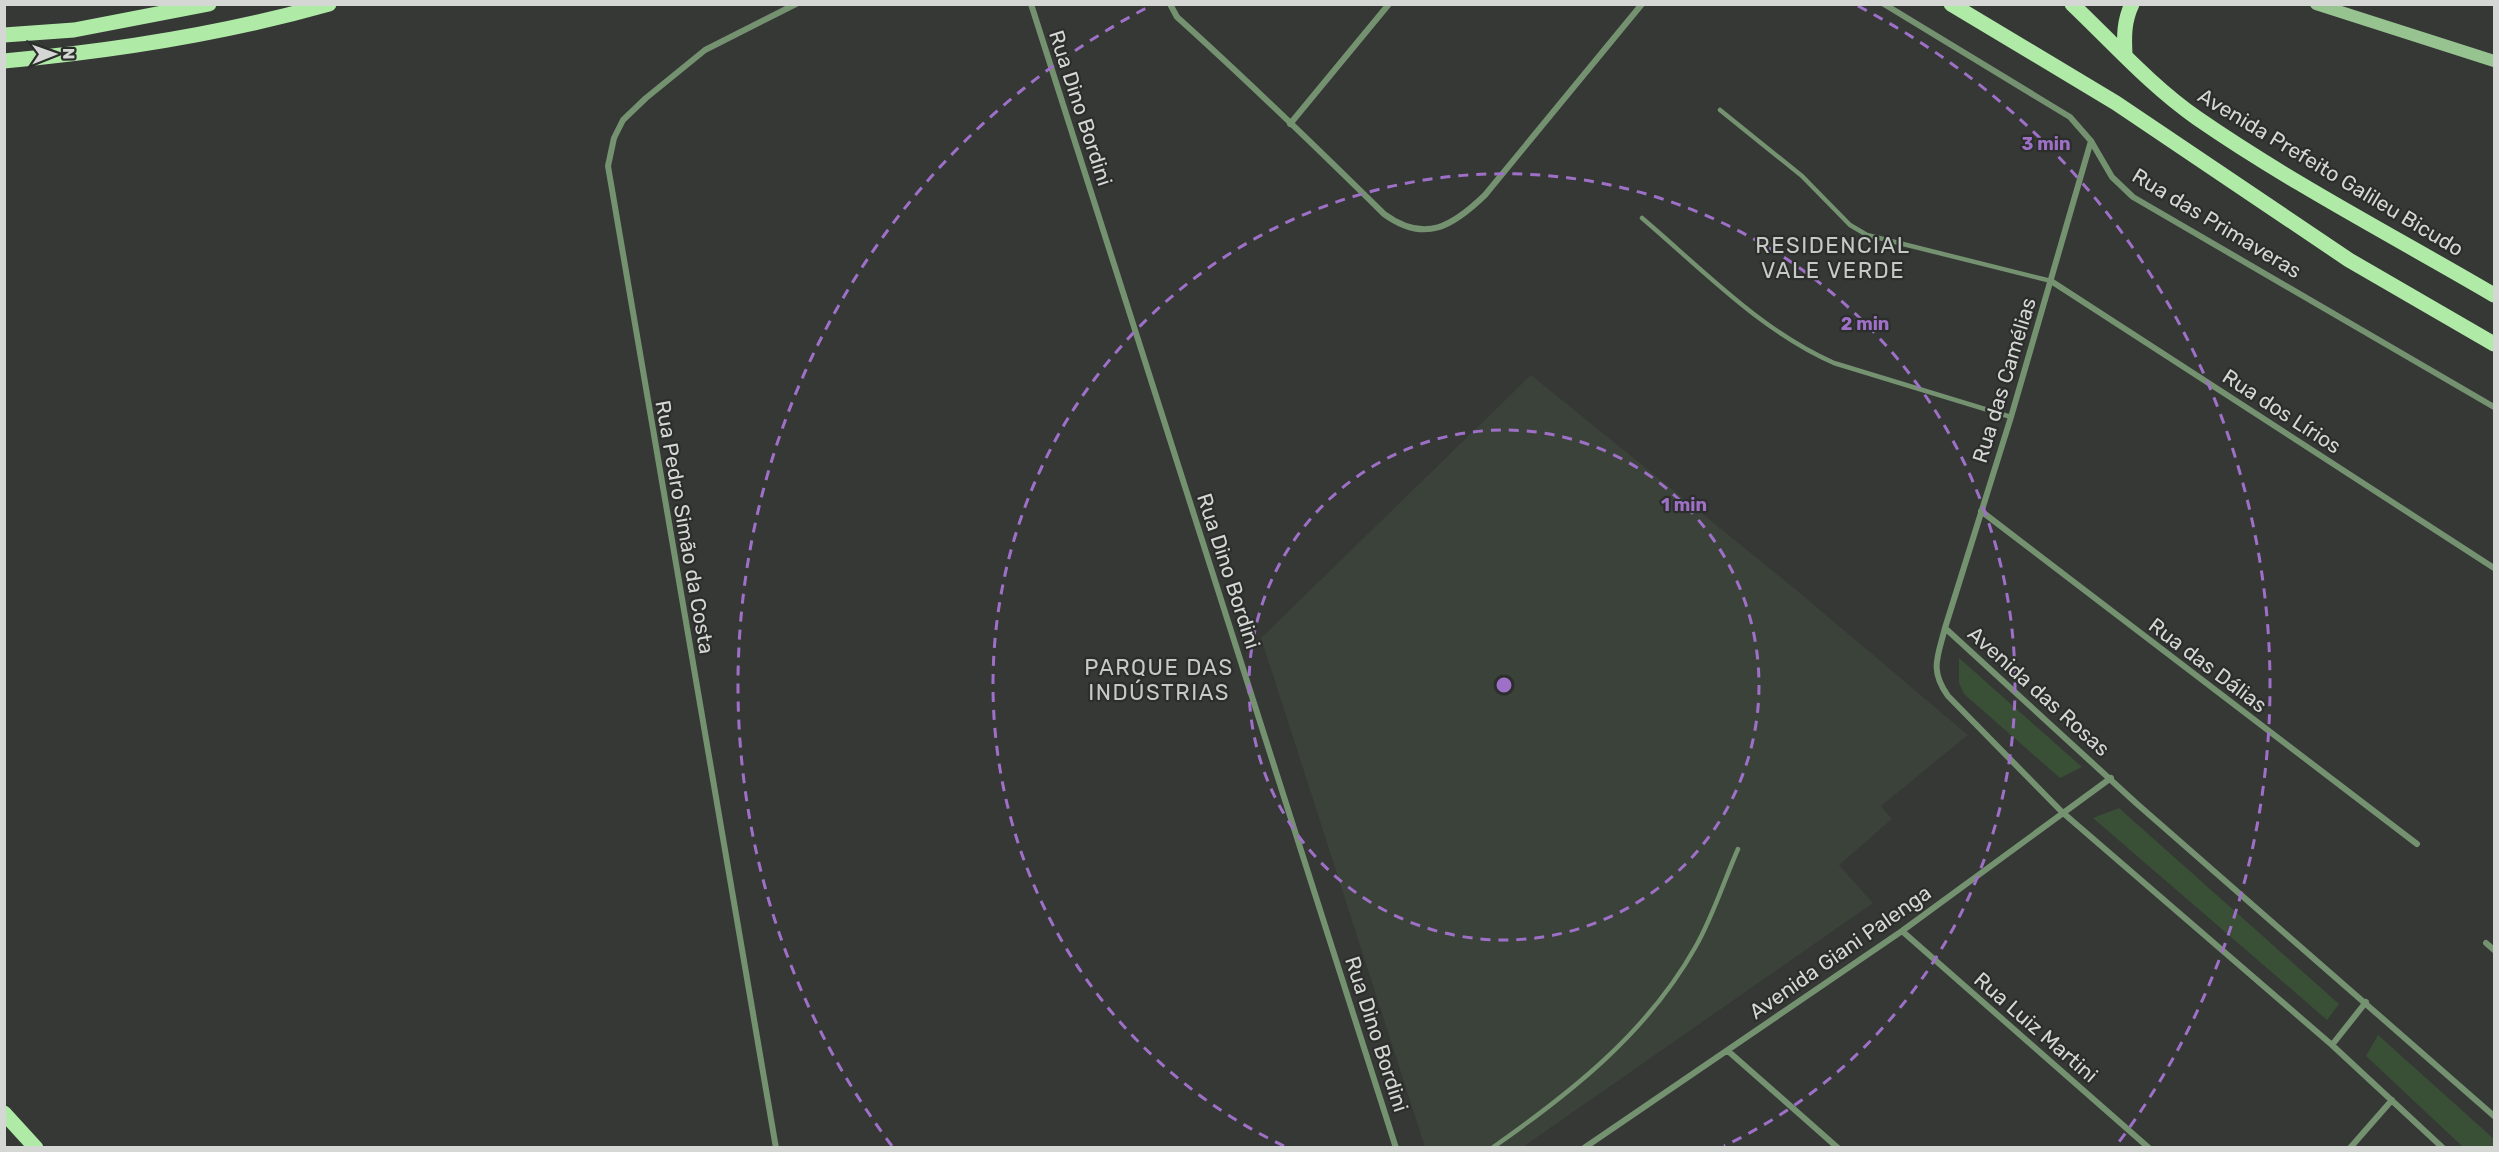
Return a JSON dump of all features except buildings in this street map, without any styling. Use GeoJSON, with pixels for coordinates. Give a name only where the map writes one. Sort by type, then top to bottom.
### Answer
{"type":"FeatureCollection","features":[{"type":"Feature","properties":{"kind":"main road"},"geometry":{"type":"LineString","coordinates":[[4,35],[74,30],[209,4]]}},
{"type":"Feature","properties":{"kind":"main road"},"geometry":{"type":"LineString","coordinates":[[4,61],[76,55],[204,34],[329,4]]}},
{"type":"Feature","properties":{"kind":"main road"},"geometry":{"type":"LineString","coordinates":[[1951,4],[2116,103],[2349,260],[2494,344]]}},
{"type":"Feature","properties":{"kind":"main road","name":"Avenida Prefeito Galileu Bicudo"},"geometry":{"type":"LineString","coordinates":[[2072,4],[2195,117],[2250,152],[2494,295]]}},
{"type":"Feature","properties":{"kind":"main road"},"geometry":{"type":"LineString","coordinates":[[2125,54],[2123,34],[2132,4]]}},
{"type":"Feature","properties":{"kind":"main road"},"geometry":{"type":"LineString","coordinates":[[2316,4],[2494,61]]}},
{"type":"Feature","properties":{"kind":"main road"},"geometry":{"type":"LineString","coordinates":[[4,1113],[36,1148]]}},
{"type":"Feature","properties":{"kind":"street","name":"Rua Pedro Simão da Costa"},"geometry":{"type":"LineString","coordinates":[[776,1148],[608,166],[614,138],[623,120],[646,98],[705,50],[796,4]]}},
{"type":"Feature","properties":{"kind":"street","name":"Rua Dino Bordini"},"geometry":{"type":"LineString","coordinates":[[1030,4],[1396,1148]]}},
{"type":"Feature","properties":{"kind":"street"},"geometry":{"type":"LineString","coordinates":[[1170,4],[1177,17],[1262,94],[1384,214],[1400,226],[1422,230],[1445,227],[1467,213],[1485,195],[1642,4]]}},
{"type":"Feature","properties":{"kind":"street"},"geometry":{"type":"LineString","coordinates":[[1290,124],[1389,4]]}},
{"type":"Feature","properties":{"kind":"street","name":"Rua das Primaveras"},"geometry":{"type":"LineString","coordinates":[[1884,4],[2054,105],[2070,117],[2091,141],[2112,177],[2133,197],[2494,407]]}},
{"type":"Feature","properties":{"kind":"street","name":"Rua das Camélias"},"geometry":{"type":"LineString","coordinates":[[1945,628],[2011,417],[2091,141]]}},
{"type":"Feature","properties":{"kind":"street","name":"Rua dos Lírios"},"geometry":{"type":"LineString","coordinates":[[2051,281],[2494,568]]}},
{"type":"Feature","properties":{"kind":"street","name":"Rua das Dálias"},"geometry":{"type":"LineString","coordinates":[[1981,511],[2417,844]]}},
{"type":"Feature","properties":{"kind":"street","name":"Avenida das Rosas"},"geometry":{"type":"LineString","coordinates":[[2442,1148],[2332,1045],[2062,812],[1942,688],[1936,676],[1936,663],[1945,628],[2111,778],[2494,1116]]}},
{"type":"Feature","properties":{"kind":"street","name":"Avenida Giani Palenga"},"geometry":{"type":"LineString","coordinates":[[1584,1148],[1902,931],[2111,778]]}},
{"type":"Feature","properties":{"kind":"street","name":"Rua Luiz Martini"},"geometry":{"type":"LineString","coordinates":[[1902,931],[2149,1148]]}},
{"type":"Feature","properties":{"kind":"street"},"geometry":{"type":"LineString","coordinates":[[2486,943],[2494,950]]}},
{"type":"Feature","properties":{"kind":"street"},"geometry":{"type":"LineString","coordinates":[[2332,1045],[2366,1002]]}},
{"type":"Feature","properties":{"kind":"street"},"geometry":{"type":"LineString","coordinates":[[1728,1051],[1838,1148]]}},
{"type":"Feature","properties":{"kind":"street"},"geometry":{"type":"LineString","coordinates":[[2350,1148],[2392,1100]]}},
{"type":"Feature","properties":{"kind":"lane"},"geometry":{"type":"LineString","coordinates":[[1720,110],[1802,176],[1850,225],[1867,235],[2051,281]]}},
{"type":"Feature","properties":{"kind":"lane"},"geometry":{"type":"LineString","coordinates":[[1642,218],[1775,330],[1808,351],[1834,363],[2011,417]]}},
{"type":"Feature","properties":{"kind":"lane"},"geometry":{"type":"LineString","coordinates":[[1492,1148],[1583,1081],[1627,1040],[1660,999],[1696,946],[1738,849]]}},
{"type":"Feature","properties":{"kind":"shaded area"},"geometry":{"type":"Polygon","coordinates":[[[1531,375],[1794,588],[1968,735],[1881,806],[1892,819],[1839,865],[1873,903],[1523,1147],[1425,1147],[1261,638],[1531,375]]]}},
{"type":"Feature","properties":{"kind":"green space"},"geometry":{"type":"Polygon","coordinates":[[[1959,658],[2082,767],[2060,778],[1964,694],[1959,683],[1959,658]]]}},
{"type":"Feature","properties":{"kind":"green space"},"geometry":{"type":"Polygon","coordinates":[[[2119,808],[2339,1004],[2327,1020],[2093,818],[2119,808]]]}},
{"type":"Feature","properties":{"kind":"green space"},"geometry":{"type":"Polygon","coordinates":[[[2378,1035],[2494,1139],[2494,1147],[2463,1147],[2366,1056],[2378,1035]]]}},
{"type":"Feature","properties":{"kind":"district","name":"RESIDENCIAL VALE VERDE"},"geometry":{"type":"Point","coordinates":[1833,258]}},
{"type":"Feature","properties":{"kind":"district","name":"PARQUE DAS INDÚSTRIAS"},"geometry":{"type":"Point","coordinates":[1159,680]}}]}
